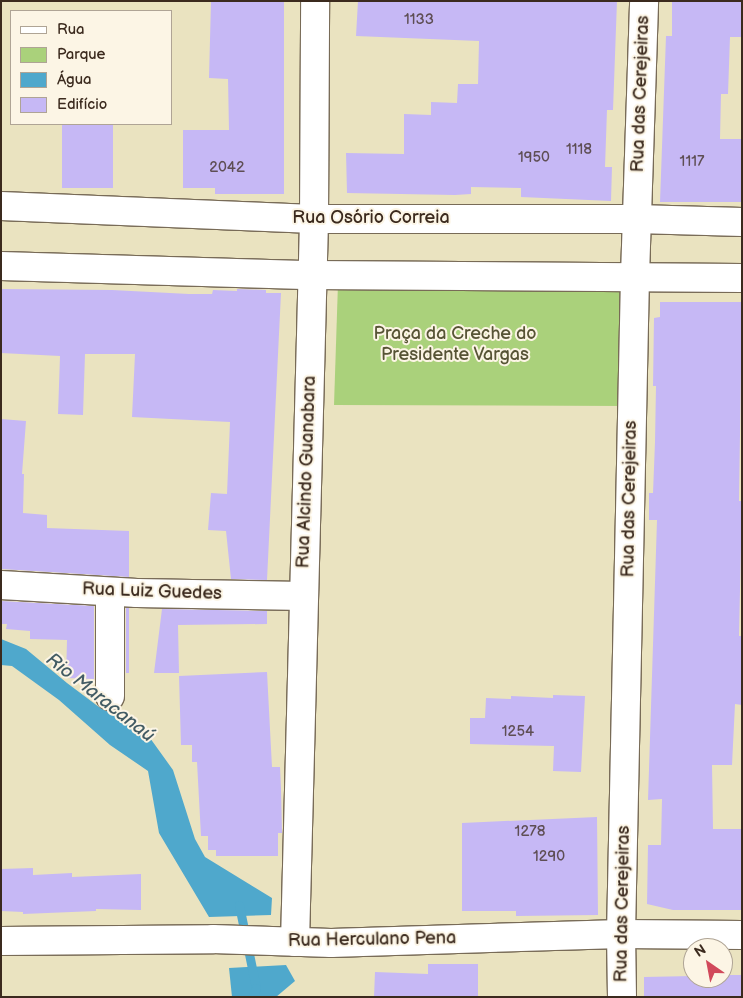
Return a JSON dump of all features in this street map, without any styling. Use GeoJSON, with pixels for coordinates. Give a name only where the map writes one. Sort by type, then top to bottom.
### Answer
{"type":"FeatureCollection","features":[{"type":"Feature","properties":{"kind":"street","name":"Rua Alcindo Guanabara"},"geometry":{"type":"LineString","coordinates":[[287,942],[303,596],[314,219],[315,1]]}},
{"type":"Feature","properties":{"kind":"street","name":"Rua das Cerejeiras"},"geometry":{"type":"LineString","coordinates":[[622,997],[621,934],[636,219],[644,1]]}},
{"type":"Feature","properties":{"kind":"street","name":"Rua Osório Correia"},"geometry":{"type":"LineString","coordinates":[[1,206],[314,219],[636,219],[742,222]]}},
{"type":"Feature","properties":{"kind":"street"},"geometry":{"type":"LineString","coordinates":[[1,266],[312,275],[742,278]]}},
{"type":"Feature","properties":{"kind":"street","name":"Rua Luiz Guedes"},"geometry":{"type":"LineString","coordinates":[[1,585],[110,592],[303,596]]}},
{"type":"Feature","properties":{"kind":"street"},"geometry":{"type":"LineString","coordinates":[[110,592],[110,696]]}},
{"type":"Feature","properties":{"kind":"street","name":"Rua Herculano Pena"},"geometry":{"type":"LineString","coordinates":[[1,941],[213,939],[287,942],[621,934],[742,935]]}},
{"type":"Feature","properties":{"kind":"green space","name":"Praça da Creche do Presidente Vargas"},"geometry":{"type":"Polygon","coordinates":[[[338,283],[632,288],[626,406],[334,405],[338,283]]]}},
{"type":"Feature","properties":{"kind":"water"},"geometry":{"type":"Polygon","coordinates":[[[1,639],[26,649],[99,707],[145,731],[173,770],[195,839],[205,857],[272,898],[271,915],[209,917],[159,833],[148,771],[110,745],[59,700],[12,666],[1,665],[1,639]]]}},
{"type":"Feature","properties":{"kind":"water"},"geometry":{"type":"Polygon","coordinates":[[[286,965],[295,981],[276,997],[232,997],[229,968],[286,965]]]}},
{"type":"Feature","properties":{"kind":"building"},"geometry":{"type":"Polygon","coordinates":[[[211,1],[284,1],[284,194],[215,194],[215,188],[183,188],[183,130],[229,130],[228,79],[209,78],[211,1]]]}},
{"type":"Feature","properties":{"kind":"building"},"geometry":{"type":"Polygon","coordinates":[[[358,1],[617,1],[613,110],[607,110],[605,167],[612,167],[611,201],[521,197],[521,188],[471,187],[471,194],[455,195],[347,193],[346,153],[404,154],[404,114],[431,115],[431,102],[457,103],[458,84],[478,84],[479,41],[356,36],[358,1]]]}},
{"type":"Feature","properties":{"kind":"building"},"geometry":{"type":"Polygon","coordinates":[[[672,1],[742,1],[742,37],[730,37],[728,94],[721,94],[720,139],[742,139],[742,202],[660,202],[666,36],[672,36],[672,1]]]}},
{"type":"Feature","properties":{"kind":"building"},"geometry":{"type":"Polygon","coordinates":[[[62,125],[113,125],[113,188],[62,188],[62,125]]]}},
{"type":"Feature","properties":{"kind":"building"},"geometry":{"type":"Polygon","coordinates":[[[1,289],[112,290],[212,294],[213,290],[237,291],[237,289],[266,290],[266,293],[281,293],[267,580],[231,579],[226,531],[208,530],[211,493],[227,494],[230,422],[132,417],[135,354],[85,354],[83,415],[58,414],[60,356],[1,353],[1,289]]]}},
{"type":"Feature","properties":{"kind":"building"},"geometry":{"type":"Polygon","coordinates":[[[660,302],[742,302],[739,501],[742,501],[739,636],[742,636],[742,705],[735,704],[732,765],[712,765],[713,829],[742,829],[742,910],[673,910],[647,904],[648,845],[661,845],[662,799],[648,800],[657,520],[649,520],[649,493],[653,493],[655,442],[656,386],[653,386],[654,318],[660,317],[660,302]]]}},
{"type":"Feature","properties":{"kind":"building"},"geometry":{"type":"Polygon","coordinates":[[[1,419],[26,421],[22,474],[24,474],[23,513],[47,515],[47,528],[129,531],[129,577],[1,569],[1,419]]]}},
{"type":"Feature","properties":{"kind":"building"},"geometry":{"type":"Polygon","coordinates":[[[1,601],[94,606],[94,679],[66,678],[67,640],[30,639],[30,631],[6,629],[7,624],[1,624],[1,601]]]}},
{"type":"Feature","properties":{"kind":"building"},"geometry":{"type":"Polygon","coordinates":[[[126,608],[129,608],[129,673],[126,673],[126,608]]]}},
{"type":"Feature","properties":{"kind":"building"},"geometry":{"type":"Polygon","coordinates":[[[162,609],[267,611],[267,624],[178,625],[179,673],[154,673],[162,609]]]}},
{"type":"Feature","properties":{"kind":"building"},"geometry":{"type":"Polygon","coordinates":[[[267,672],[272,767],[280,767],[282,833],[278,833],[278,856],[216,856],[216,850],[208,850],[208,836],[201,836],[197,762],[192,762],[192,745],[181,745],[179,676],[267,672]]]}},
{"type":"Feature","properties":{"kind":"building"},"geometry":{"type":"Polygon","coordinates":[[[553,695],[585,696],[581,772],[553,771],[554,746],[470,744],[470,718],[485,718],[486,698],[511,699],[511,696],[553,698],[553,695]]]}},
{"type":"Feature","properties":{"kind":"building"},"geometry":{"type":"Polygon","coordinates":[[[597,817],[598,915],[516,916],[516,911],[462,911],[462,823],[597,817]]]}},
{"type":"Feature","properties":{"kind":"building"},"geometry":{"type":"Polygon","coordinates":[[[33,868],[33,875],[72,873],[72,877],[141,874],[141,910],[96,909],[96,911],[23,914],[23,912],[1,911],[1,869],[33,868]]]}},
{"type":"Feature","properties":{"kind":"building"},"geometry":{"type":"Polygon","coordinates":[[[428,964],[478,964],[478,997],[374,997],[375,972],[428,974],[428,964]]]}},
{"type":"Feature","properties":{"kind":"building"},"geometry":{"type":"Polygon","coordinates":[[[733,975],[742,975],[742,997],[644,997],[644,977],[683,976],[683,988],[733,988],[733,975]]]}},
{"type":"Feature","properties":{"kind":"waterway","name":"Rio Maracanaú"},"geometry":{"type":"LineString","coordinates":[[239,905],[256,988],[252,997]]}}]}
